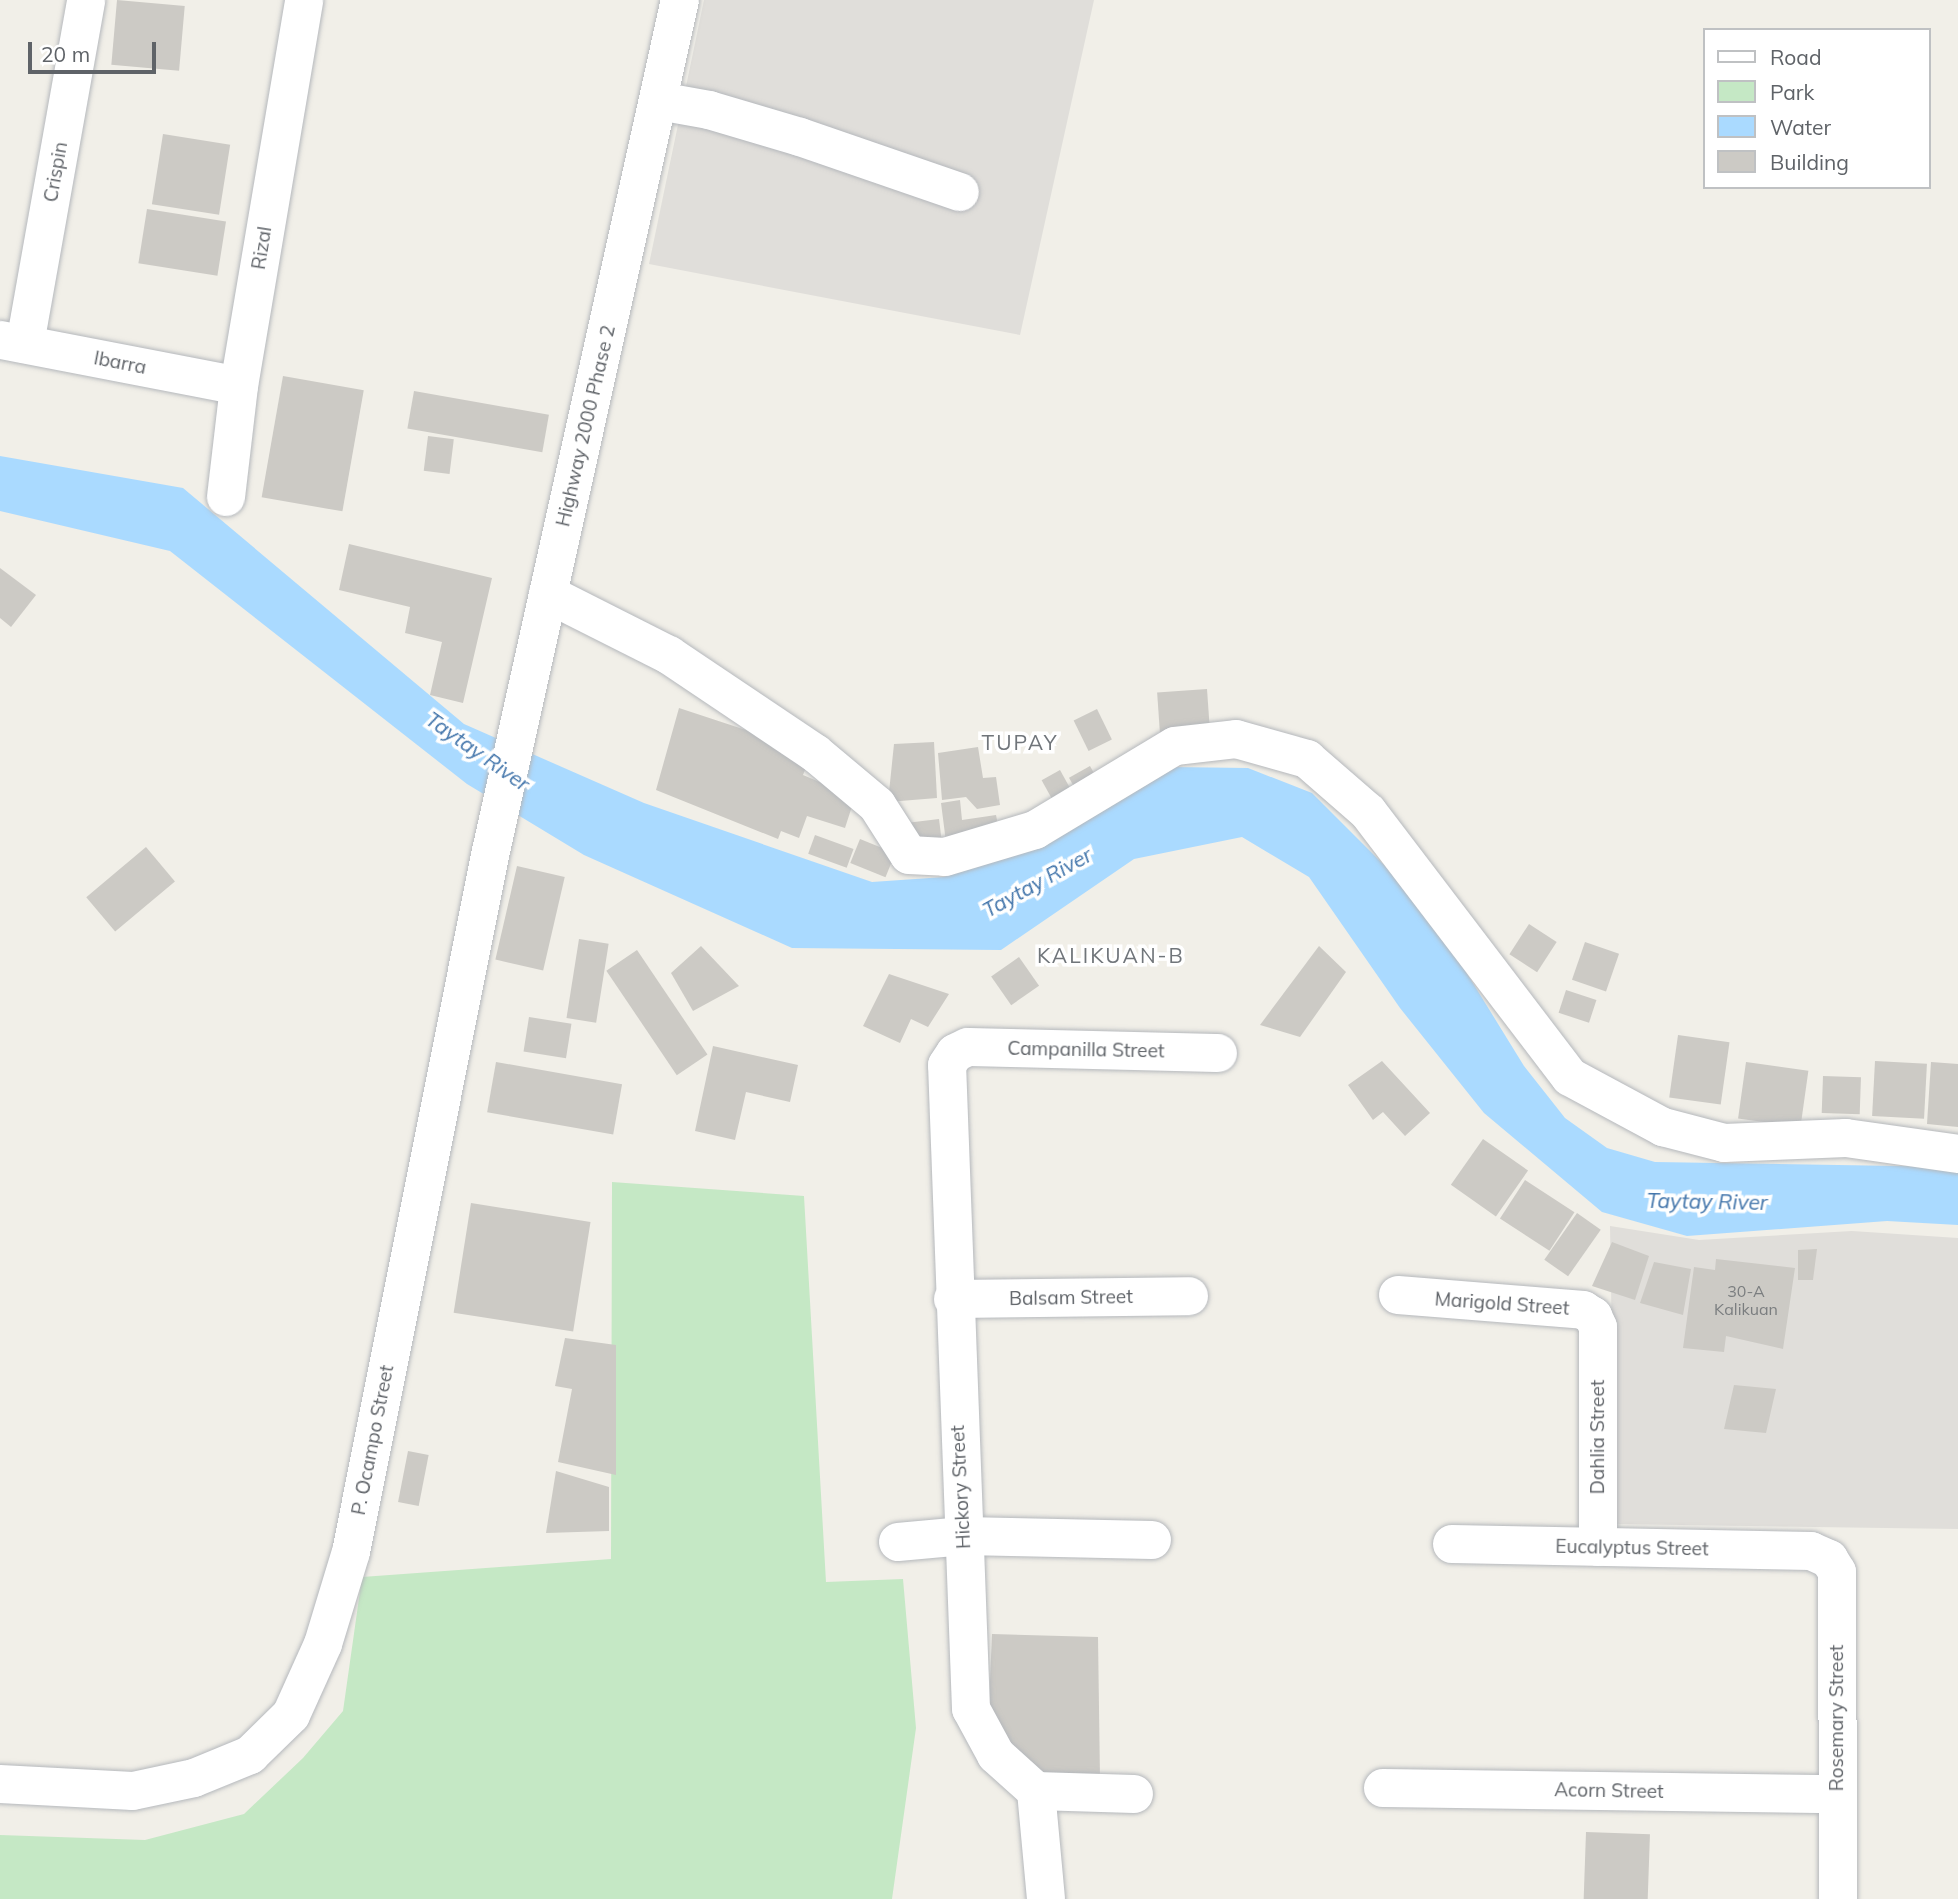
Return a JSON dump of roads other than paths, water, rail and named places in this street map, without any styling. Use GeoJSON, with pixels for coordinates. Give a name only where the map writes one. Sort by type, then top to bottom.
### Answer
{"type":"FeatureCollection","features":[{"type":"Feature","properties":{"kind":"street","name":"Crispin"},"geometry":{"type":"LineString","coordinates":[[13,342],[86,0]]}},
{"type":"Feature","properties":{"kind":"street","name":"Rizal"},"geometry":{"type":"LineString","coordinates":[[226,497],[239,386],[304,0]]}},
{"type":"Feature","properties":{"kind":"street","name":"Highway 2000 Phase 2"},"geometry":{"type":"LineString","coordinates":[[491,851],[680,0]]}},
{"type":"Feature","properties":{"kind":"street"},"geometry":{"type":"LineString","coordinates":[[659,101],[709,110],[800,137],[960,192]]}},
{"type":"Feature","properties":{"kind":"street","name":"Ibarra"},"geometry":{"type":"LineString","coordinates":[[13,342],[239,386]]}},
{"type":"Feature","properties":{"kind":"street"},"geometry":{"type":"LineString","coordinates":[[548,594],[670,655],[815,753],[877,805],[909,855],[945,857],[1035,830],[1175,746],[1236,739],[1307,759],[1368,812],[1570,1077],[1663,1127],[1724,1143],[1846,1138],[1958,1154]]}},
{"type":"Feature","properties":{"kind":"street","name":"P. Ocampo Street"},"geometry":{"type":"LineString","coordinates":[[0,1784],[133,1791],[194,1777],[250,1755],[291,1715],[323,1644],[351,1552],[491,851]]}},
{"type":"Feature","properties":{"kind":"street","name":"Campanilla Street"},"geometry":{"type":"LineString","coordinates":[[955,1053],[968,1047],[1219,1053]]}},
{"type":"Feature","properties":{"kind":"street","name":"Hickory Street"},"geometry":{"type":"LineString","coordinates":[[955,1053],[947,1065],[953,1299],[971,1709],[996,1755],[1035,1791]]}},
{"type":"Feature","properties":{"kind":"street","name":"Marigold Street"},"geometry":{"type":"LineString","coordinates":[[1398,1295],[1583,1310],[1593,1316],[1598,1326]]}},
{"type":"Feature","properties":{"kind":"street","name":"Balsam Street"},"geometry":{"type":"LineString","coordinates":[[953,1299],[1189,1296]]}},
{"type":"Feature","properties":{"kind":"street","name":"Dahlia Street"},"geometry":{"type":"LineString","coordinates":[[1598,1326],[1598,1547]]}},
{"type":"Feature","properties":{"kind":"street"},"geometry":{"type":"LineString","coordinates":[[898,1542],[964,1536],[1152,1540]]}},
{"type":"Feature","properties":{"kind":"street","name":"Eucalyptus Street"},"geometry":{"type":"LineString","coordinates":[[1452,1544],[1811,1551]]}},
{"type":"Feature","properties":{"kind":"street","name":"Rosemary Street"},"geometry":{"type":"LineString","coordinates":[[1811,1551],[1829,1559],[1837,1572],[1838,1899]]}},
{"type":"Feature","properties":{"kind":"street","name":"Acorn Street"},"geometry":{"type":"LineString","coordinates":[[1383,1788],[1836,1794]]}},
{"type":"Feature","properties":{"kind":"street"},"geometry":{"type":"LineString","coordinates":[[1046,1899],[1035,1791],[1134,1794]]}},
{"type":"Feature","properties":{"kind":"water","name":"Taytay River"},"geometry":{"type":"Polygon","coordinates":[[[0,456],[183,488],[464,724],[644,803],[872,882],[944,877],[1048,839],[1171,767],[1248,768],[1312,793],[1426,907],[1524,1066],[1565,1118],[1607,1148],[1655,1162],[1958,1167],[1958,1225],[1887,1221],[1687,1236],[1602,1212],[1484,1113],[1400,1008],[1309,877],[1242,837],[1134,859],[1001,950],[792,948],[584,855],[467,784],[170,551],[0,511],[0,456]]]}},
{"type":"Feature","properties":{"kind":"district","name":"TUPAY"},"geometry":{"type":"Point","coordinates":[1020,742]}},
{"type":"Feature","properties":{"kind":"district","name":"KALIKUAN-B"},"geometry":{"type":"Point","coordinates":[1111,955]}}]}
